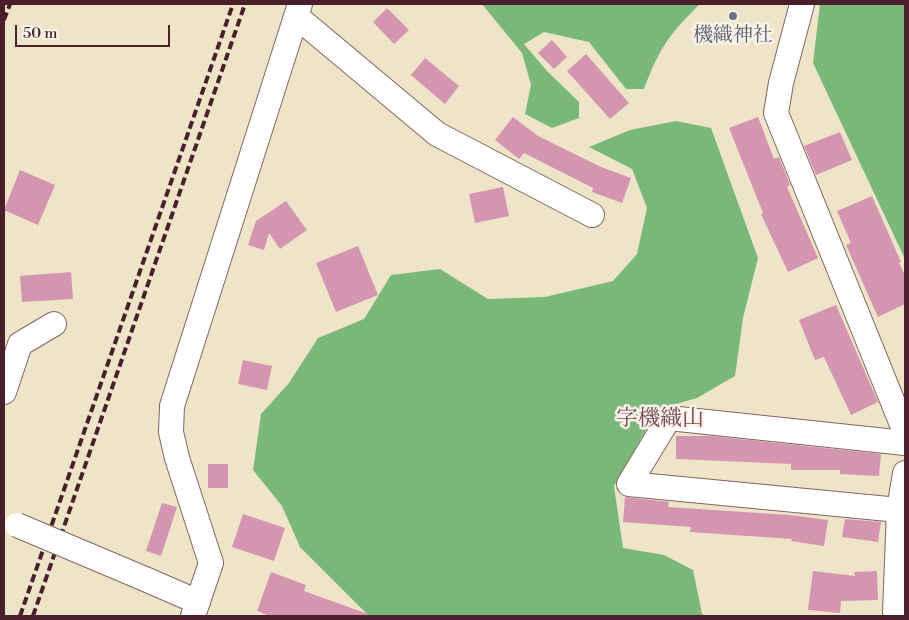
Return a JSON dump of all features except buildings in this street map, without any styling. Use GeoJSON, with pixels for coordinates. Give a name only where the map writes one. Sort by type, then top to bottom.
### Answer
{"type":"FeatureCollection","features":[{"type":"Feature","properties":{"kind":"street"},"geometry":{"type":"LineString","coordinates":[[802,4],[781,83],[776,113],[905,432]]}},
{"type":"Feature","properties":{"kind":"street"},"geometry":{"type":"LineString","coordinates":[[10,526],[145,579],[196,609],[211,563],[177,458],[171,432],[172,406],[298,10],[437,134],[592,215]]}},
{"type":"Feature","properties":{"kind":"street"},"geometry":{"type":"LineString","coordinates":[[4,392],[20,344],[54,324]]}},
{"type":"Feature","properties":{"kind":"street"},"geometry":{"type":"LineString","coordinates":[[899,510],[629,484],[669,418],[905,443]]}},
{"type":"Feature","properties":{"kind":"street"},"geometry":{"type":"LineString","coordinates":[[895,613],[899,510],[905,473]]}},
{"type":"Feature","properties":{"kind":"green space"},"geometry":{"type":"Polygon","coordinates":[[[482,4],[700,4],[680,24],[660,52],[644,89],[626,89],[589,42],[544,32],[524,44],[547,71],[579,102],[579,118],[552,128],[525,114],[531,85],[522,53],[482,4]]]}},
{"type":"Feature","properties":{"kind":"green space"},"geometry":{"type":"Polygon","coordinates":[[[820,4],[905,4],[905,259],[813,63],[820,4]]]}},
{"type":"Feature","properties":{"kind":"green space"},"geometry":{"type":"Polygon","coordinates":[[[676,121],[711,128],[758,258],[743,318],[735,376],[697,398],[658,409],[614,486],[623,548],[664,555],[693,570],[702,614],[706,616],[369,616],[300,547],[282,506],[253,470],[261,414],[289,383],[318,338],[364,319],[391,275],[440,269],[488,299],[545,297],[613,281],[637,254],[647,208],[632,169],[589,147],[630,130],[676,121]]]}},
{"type":"Feature","properties":{"kind":"railway"},"geometry":{"type":"LineString","coordinates":[[4,20],[10,4]]}},
{"type":"Feature","properties":{"kind":"railway"},"geometry":{"type":"LineString","coordinates":[[20,616],[233,4]]}},
{"type":"Feature","properties":{"kind":"railway"},"geometry":{"type":"LineString","coordinates":[[33,616],[245,4]]}},
{"type":"Feature","properties":{"kind":"place","name":"機織神社"},"geometry":{"type":"Point","coordinates":[733,16]}},
{"type":"Feature","properties":{"kind":"district","name":"字機織山"},"geometry":{"type":"Point","coordinates":[660,420]}}]}
